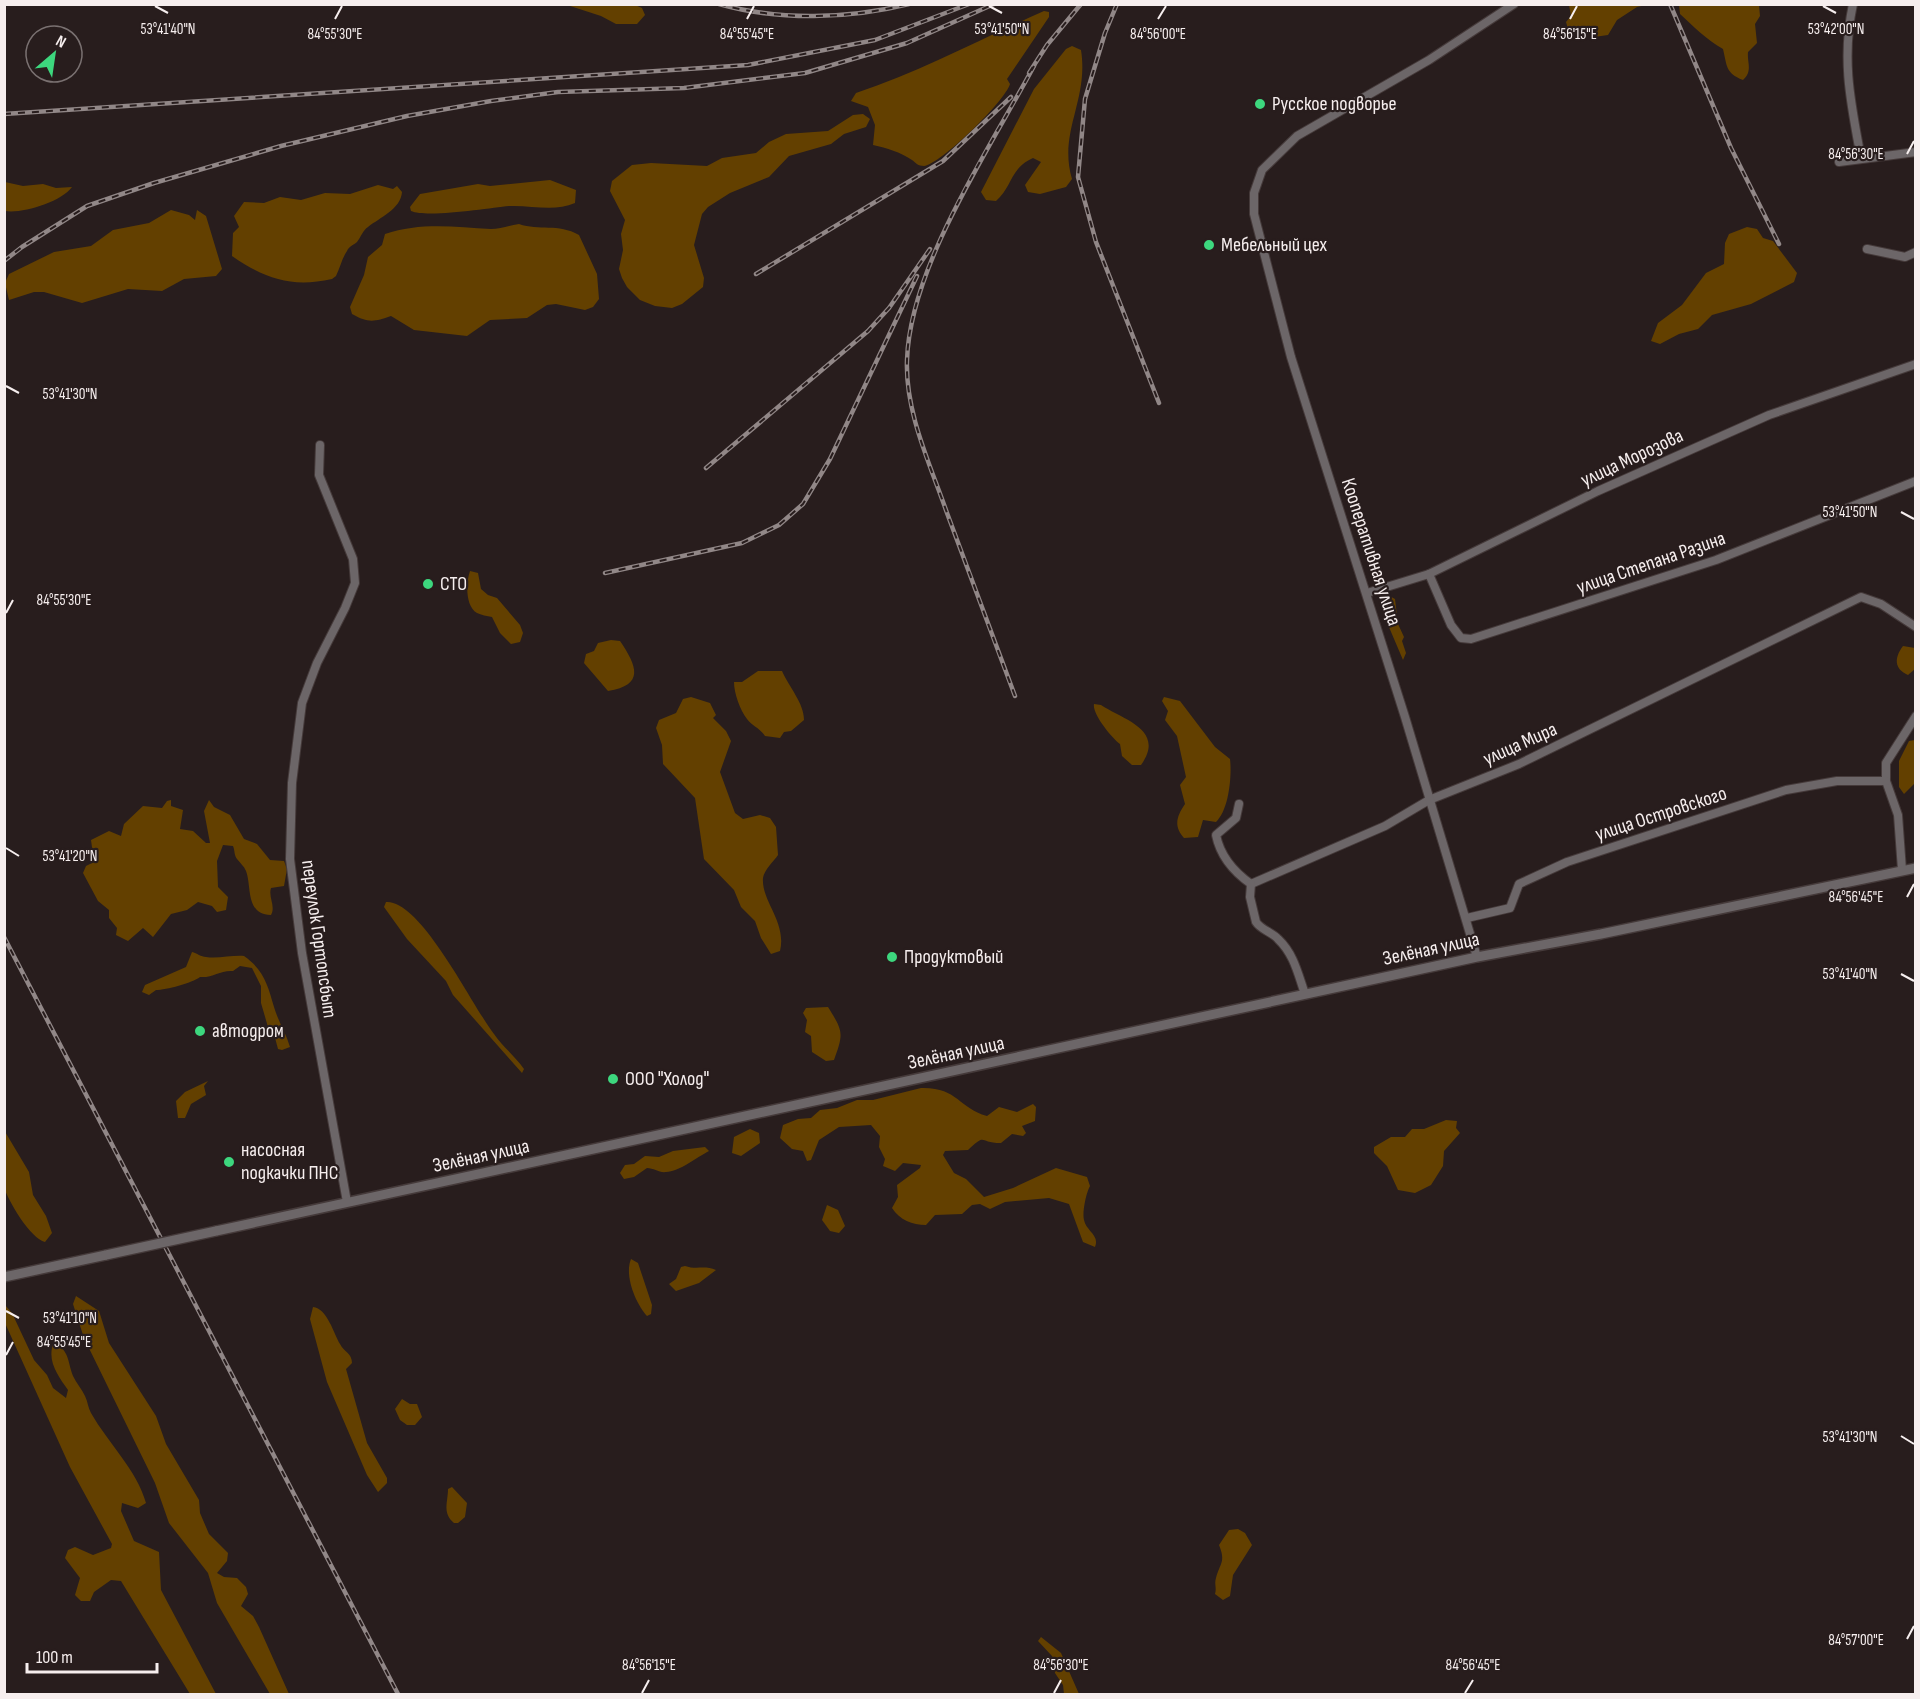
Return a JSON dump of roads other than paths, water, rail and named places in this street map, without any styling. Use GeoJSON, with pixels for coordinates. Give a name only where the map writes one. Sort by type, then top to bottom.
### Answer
{"type":"FeatureCollection","features":[{"type":"Feature","properties":{"kind":"street","name":"Кооперативная улица"},"geometry":{"type":"LineString","coordinates":[[1477,957],[1367,593],[1292,357],[1254,214],[1257,186],[1262,170],[1297,136],[1429,60],[1514,4]]}},
{"type":"Feature","properties":{"kind":"street"},"geometry":{"type":"LineString","coordinates":[[1852,4],[1845,48],[1847,77],[1861,158]]}},
{"type":"Feature","properties":{"kind":"street"},"geometry":{"type":"LineString","coordinates":[[1839,162],[1916,152]]}},
{"type":"Feature","properties":{"kind":"street"},"geometry":{"type":"LineString","coordinates":[[1867,249],[1905,257],[1916,252]]}},
{"type":"Feature","properties":{"kind":"street","name":"улица Морозова"},"geometry":{"type":"LineString","coordinates":[[1367,593],[1429,574],[1598,491],[1748,424],[1916,364]]}},
{"type":"Feature","properties":{"kind":"street","name":"переулок Гортопсбыт"},"geometry":{"type":"LineString","coordinates":[[320,445],[319,475],[353,559],[355,583],[317,663],[302,704],[292,783],[291,859],[302,953],[347,1202]]}},
{"type":"Feature","properties":{"kind":"street","name":"улица Степана Разина"},"geometry":{"type":"LineString","coordinates":[[1429,574],[1451,625],[1458,635],[1471,639],[1716,560],[1916,481]]}},
{"type":"Feature","properties":{"kind":"street","name":"улица Мира"},"geometry":{"type":"LineString","coordinates":[[1251,884],[1385,826],[1429,800],[1519,764],[1861,597],[1881,604],[1916,627]]}},
{"type":"Feature","properties":{"kind":"street"},"geometry":{"type":"LineString","coordinates":[[1902,870],[1898,816],[1886,781],[1886,763],[1916,716]]}},
{"type":"Feature","properties":{"kind":"street","name":"улица Островского"},"geometry":{"type":"LineString","coordinates":[[1467,918],[1510,908],[1519,884],[1567,862],[1786,790],[1837,781],[1886,781]]}},
{"type":"Feature","properties":{"kind":"street"},"geometry":{"type":"LineString","coordinates":[[1239,804],[1236,818],[1216,835],[1219,849],[1241,877],[1251,884],[1250,897],[1256,922],[1275,935],[1287,950],[1293,959],[1305,994]]}},
{"type":"Feature","properties":{"kind":"street","name":"Зелёная улица"},"geometry":{"type":"LineString","coordinates":[[4,1277],[1477,957],[1601,934],[1916,867]]}},
{"type":"Feature","properties":{"kind":"railway"},"geometry":{"type":"LineString","coordinates":[[719,4],[766,13],[814,16],[862,13],[909,4]]}},
{"type":"Feature","properties":{"kind":"railway"},"geometry":{"type":"LineString","coordinates":[[4,114],[748,65],[875,40],[969,4]]}},
{"type":"Feature","properties":{"kind":"railway"},"geometry":{"type":"LineString","coordinates":[[4,261],[87,206],[154,183],[281,146],[407,116],[491,101],[558,92],[684,88],[805,73],[907,43],[994,4]]}},
{"type":"Feature","properties":{"kind":"railway"},"geometry":{"type":"LineString","coordinates":[[1029,73],[1047,45],[1081,4]]}},
{"type":"Feature","properties":{"kind":"railway"},"geometry":{"type":"LineString","coordinates":[[1117,4],[1105,33],[1085,99],[1078,177],[1096,242],[1159,403]]}},
{"type":"Feature","properties":{"kind":"railway"},"geometry":{"type":"LineString","coordinates":[[1670,4],[1731,148],[1779,244]]}},
{"type":"Feature","properties":{"kind":"railway"},"geometry":{"type":"LineString","coordinates":[[1015,696],[920,438],[910,399],[907,360],[912,324],[922,286],[937,247],[975,170],[1034,66]]}},
{"type":"Feature","properties":{"kind":"railway"},"geometry":{"type":"LineString","coordinates":[[756,274],[943,161],[1011,97]]}},
{"type":"Feature","properties":{"kind":"railway"},"geometry":{"type":"LineString","coordinates":[[706,468],[868,331],[889,308],[930,249]]}},
{"type":"Feature","properties":{"kind":"railway"},"geometry":{"type":"LineString","coordinates":[[605,573],[742,543],[779,525],[803,504],[830,459],[917,276]]}},
{"type":"Feature","properties":{"kind":"railway"},"geometry":{"type":"LineString","coordinates":[[4,937],[398,1694]]}},
{"type":"Feature","properties":{"kind":"place","name":"Русское подворье"},"geometry":{"type":"Point","coordinates":[1260,104]}},
{"type":"Feature","properties":{"kind":"place","name":"Мебельный цех"},"geometry":{"type":"Point","coordinates":[1209,245]}},
{"type":"Feature","properties":{"kind":"place","name":"СТО"},"geometry":{"type":"Point","coordinates":[428,584]}},
{"type":"Feature","properties":{"kind":"place","name":"Продуктовый"},"geometry":{"type":"Point","coordinates":[892,957]}},
{"type":"Feature","properties":{"kind":"place","name":"автодром"},"geometry":{"type":"Point","coordinates":[200,1031]}},
{"type":"Feature","properties":{"kind":"place","name":"ООО \"Холод\""},"geometry":{"type":"Point","coordinates":[613,1079]}},
{"type":"Feature","properties":{"kind":"place","name":"насосная подкачки ПНС"},"geometry":{"type":"Point","coordinates":[229,1162]}}]}
